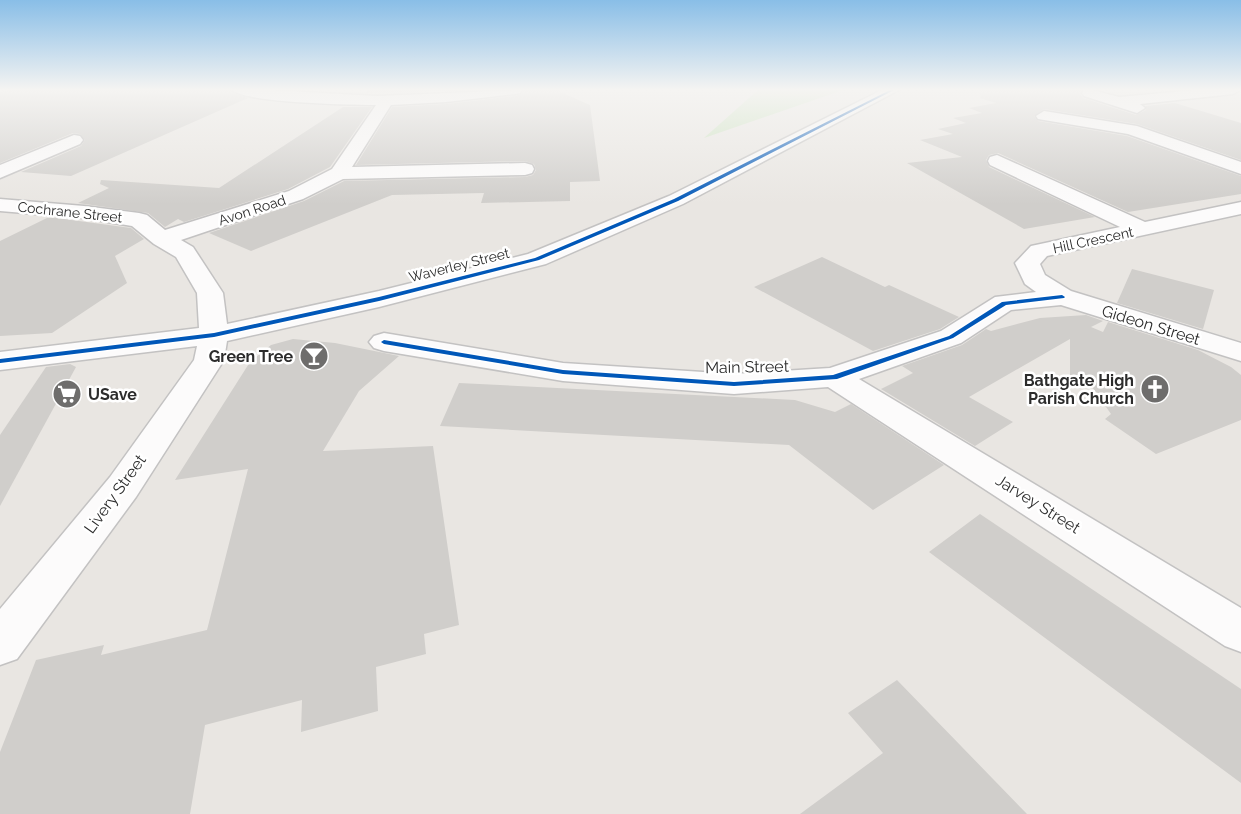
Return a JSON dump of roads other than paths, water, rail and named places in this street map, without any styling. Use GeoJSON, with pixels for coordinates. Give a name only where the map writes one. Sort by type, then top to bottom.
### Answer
{"type":"FeatureCollection","features":[{"type":"Feature","properties":{"kind":"street","name":"Avon Road"},"geometry":{"type":"LineString","coordinates":[[339,173],[368,128]]}},
{"type":"Feature","properties":{"kind":"street","name":"Waverley Street"},"geometry":{"type":"LineString","coordinates":[[0,360],[214,335],[379,299],[537,259],[676,200],[817,128]]}},
{"type":"Feature","properties":{"kind":"street"},"geometry":{"type":"LineString","coordinates":[[1118,128],[1131,130],[1241,168]]}},
{"type":"Feature","properties":{"kind":"street"},"geometry":{"type":"LineString","coordinates":[[0,172],[74,140]]}},
{"type":"Feature","properties":{"kind":"street","name":"Hill Crescent"},"geometry":{"type":"LineString","coordinates":[[998,161],[1142,230]]}},
{"type":"Feature","properties":{"kind":"street","name":"Avon Road"},"geometry":{"type":"LineString","coordinates":[[162,239],[296,195],[339,173],[525,169]]}},
{"type":"Feature","properties":{"kind":"street","name":"Cochrane Street"},"geometry":{"type":"LineString","coordinates":[[0,205],[84,212],[139,220],[162,239],[185,252],[210,293],[214,335]]}},
{"type":"Feature","properties":{"kind":"street","name":"Hill Crescent"},"geometry":{"type":"LineString","coordinates":[[1062,297],[1034,279],[1027,263],[1039,251],[1241,208]]}},
{"type":"Feature","properties":{"kind":"street","name":"Gideon Street"},"geometry":{"type":"LineString","coordinates":[[1062,297],[1241,352]]}},
{"type":"Feature","properties":{"kind":"street","name":"Main Street"},"geometry":{"type":"LineString","coordinates":[[384,342],[574,373],[734,384],[834,377],[951,337],[1004,303],[1062,297]]}},
{"type":"Feature","properties":{"kind":"street","name":"Livery Street"},"geometry":{"type":"LineString","coordinates":[[0,644],[123,487],[209,360],[214,335]]}},
{"type":"Feature","properties":{"kind":"street","name":"Jarvey Street"},"geometry":{"type":"LineString","coordinates":[[834,377],[1241,632]]}},
{"type":"Feature","properties":{"kind":"place","name":"Green Tree"},"geometry":{"type":"Point","coordinates":[314,356]}},
{"type":"Feature","properties":{"kind":"place","name":"Bathgate High Parish Church"},"geometry":{"type":"Point","coordinates":[1155,389]}},
{"type":"Feature","properties":{"kind":"place","name":"USave"},"geometry":{"type":"Point","coordinates":[67,394]}}]}
